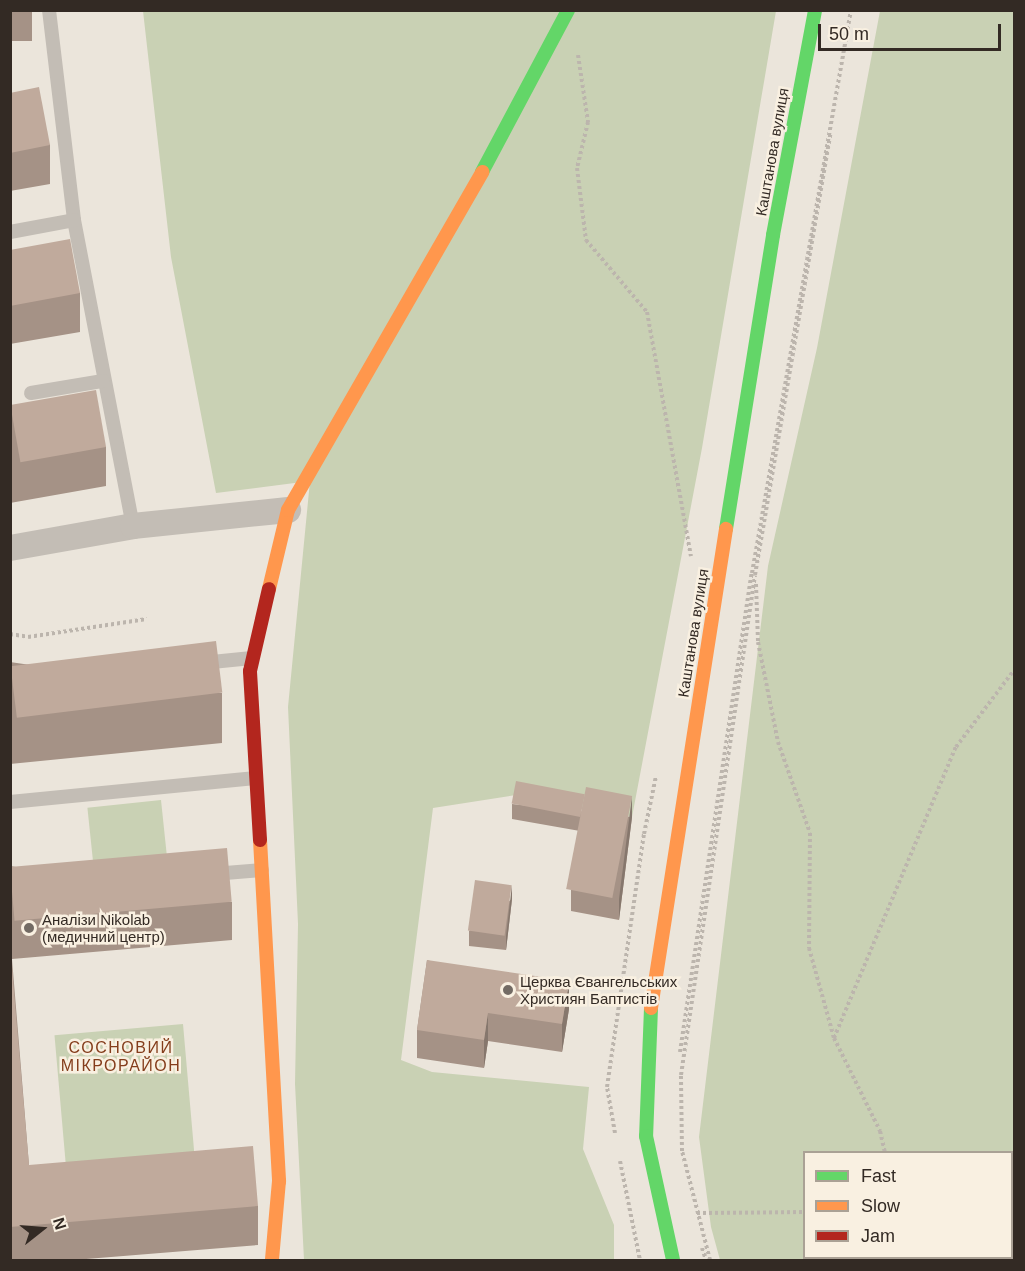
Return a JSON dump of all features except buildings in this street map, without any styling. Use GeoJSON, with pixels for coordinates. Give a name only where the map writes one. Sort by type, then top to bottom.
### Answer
{"type":"FeatureCollection","features":[{"type":"Feature","properties":{"kind":"street"},"geometry":{"type":"LineString","coordinates":[[272,1260],[279,1181],[250,671],[288,510],[515,115],[568,10]]}},
{"type":"Feature","properties":{"kind":"street","name":"Каштанова вулиця"},"geometry":{"type":"LineString","coordinates":[[674,1260],[646,1136],[652,996],[771,246],[814,10]]}},
{"type":"Feature","properties":{"kind":"street"},"geometry":{"type":"LineString","coordinates":[[10,548],[133,525],[288,510]]}},
{"type":"Feature","properties":{"kind":"lane"},"geometry":{"type":"LineString","coordinates":[[49,10],[74,220],[103,381],[133,525]]}},
{"type":"Feature","properties":{"kind":"lane"},"geometry":{"type":"LineString","coordinates":[[10,232],[74,220]]}},
{"type":"Feature","properties":{"kind":"lane"},"geometry":{"type":"LineString","coordinates":[[31,393],[103,381]]}},
{"type":"Feature","properties":{"kind":"lane"},"geometry":{"type":"LineString","coordinates":[[184,665],[254,658]]}},
{"type":"Feature","properties":{"kind":"lane"},"geometry":{"type":"LineString","coordinates":[[10,802],[256,778]]}},
{"type":"Feature","properties":{"kind":"lane"},"geometry":{"type":"LineString","coordinates":[[193,876],[262,870]]}},
{"type":"Feature","properties":{"kind":"path"},"geometry":{"type":"LineString","coordinates":[[568,10],[588,122],[577,168],[586,240],[647,312],[692,560]]}},
{"type":"Feature","properties":{"kind":"path"},"geometry":{"type":"LineString","coordinates":[[708,1260],[681,1151],[681,1075],[755,575],[852,10]]}},
{"type":"Feature","properties":{"kind":"path"},"geometry":{"type":"LineString","coordinates":[[708,1260],[678,1152],[678,1074],[752,573],[852,10]]}},
{"type":"Feature","properties":{"kind":"path"},"geometry":{"type":"LineString","coordinates":[[755,575],[758,642],[778,742],[810,833],[809,948],[834,1038],[880,1131],[885,1151]]}},
{"type":"Feature","properties":{"kind":"path"},"geometry":{"type":"LineString","coordinates":[[10,634],[28,637],[147,619]]}},
{"type":"Feature","properties":{"kind":"path"},"geometry":{"type":"LineString","coordinates":[[834,1038],[956,747],[1014,669]]}},
{"type":"Feature","properties":{"kind":"path"},"geometry":{"type":"LineString","coordinates":[[697,1213],[803,1212]]}},
{"type":"Feature","properties":{"kind":"green space"},"geometry":{"type":"Polygon","coordinates":[[[143,11],[776,11],[702,448],[632,817],[516,795],[433,808],[401,1060],[432,1072],[589,1087],[583,1149],[614,1225],[614,1260],[304,1260],[295,1084],[298,924],[288,707],[310,481],[216,493],[171,257],[143,11]]]}},
{"type":"Feature","properties":{"kind":"green space"},"geometry":{"type":"Polygon","coordinates":[[[880,11],[1014,11],[1014,1260],[720,1260],[711,1227],[699,1137],[768,566],[817,348],[880,11]]]}},
{"type":"Feature","properties":{"kind":"green space"},"geometry":{"type":"Polygon","coordinates":[[[161,800],[167,861],[94,868],[87,808],[161,800]]]}},
{"type":"Feature","properties":{"kind":"green space"},"geometry":{"type":"Polygon","coordinates":[[[183,1024],[195,1160],[66,1172],[54,1035],[183,1024]]]}},
{"type":"Feature","properties":{"kind":"traffic: fast"},"geometry":{"type":"LineString","coordinates":[[482,172],[568,10]]}},
{"type":"Feature","properties":{"kind":"traffic: fast"},"geometry":{"type":"LineString","coordinates":[[726,529],[773,235],[815,10]]}},
{"type":"Feature","properties":{"kind":"traffic: fast"},"geometry":{"type":"LineString","coordinates":[[651,1008],[646,1136],[673,1260]]}},
{"type":"Feature","properties":{"kind":"traffic: slow"},"geometry":{"type":"LineString","coordinates":[[269,589],[288,510],[482,172]]}},
{"type":"Feature","properties":{"kind":"traffic: slow"},"geometry":{"type":"LineString","coordinates":[[651,1008],[726,529]]}},
{"type":"Feature","properties":{"kind":"traffic: slow"},"geometry":{"type":"LineString","coordinates":[[260,840],[279,1181],[272,1260]]}},
{"type":"Feature","properties":{"kind":"traffic: jam"},"geometry":{"type":"LineString","coordinates":[[260,840],[250,671],[269,589]]}},
{"type":"Feature","properties":{"kind":"place","name":"Аналiзи Nikolab (медичний центр)"},"geometry":{"type":"Point","coordinates":[29,928]}},
{"type":"Feature","properties":{"kind":"place","name":"Церква Євангельських Християн Баптистів"},"geometry":{"type":"Point","coordinates":[508,990]}},
{"type":"Feature","properties":{"kind":"district","name":"СОСНОВИЙ МІКРОРАЙОН"},"geometry":{"type":"Point","coordinates":[121,1057]}}]}
